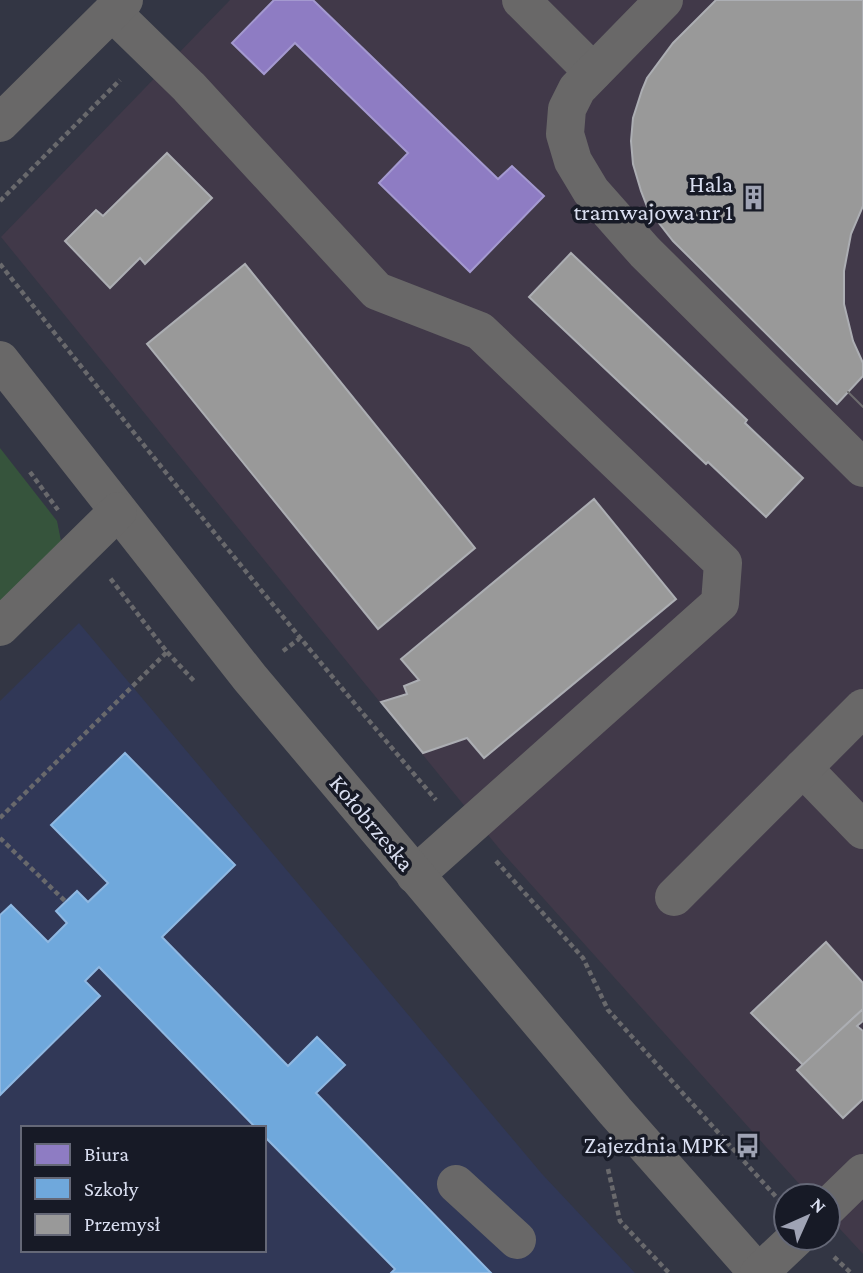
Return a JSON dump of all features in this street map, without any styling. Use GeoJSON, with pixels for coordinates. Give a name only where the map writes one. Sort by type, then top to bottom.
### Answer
{"type":"FeatureCollection","features":[{"type":"Feature","properties":{"kind":"street"},"geometry":{"type":"LineString","coordinates":[[521,0],[593,72]]}},
{"type":"Feature","properties":{"kind":"street"},"geometry":{"type":"LineString","coordinates":[[664,0],[577,89],[567,109],[565,134],[573,161],[591,191],[645,252],[863,468]]}},
{"type":"Feature","properties":{"kind":"street"},"geometry":{"type":"LineString","coordinates":[[0,123],[118,6],[151,50],[189,87],[377,291],[480,331],[723,563],[720,603],[415,875]]}},
{"type":"Feature","properties":{"kind":"street","name":"Kołobrzeska"},"geometry":{"type":"LineString","coordinates":[[0,360],[250,678],[615,1111],[758,1273]]}},
{"type":"Feature","properties":{"kind":"street"},"geometry":{"type":"LineString","coordinates":[[0,627],[118,511]]}},
{"type":"Feature","properties":{"kind":"street"},"geometry":{"type":"LineString","coordinates":[[674,897],[863,708]]}},
{"type":"Feature","properties":{"kind":"street"},"geometry":{"type":"LineString","coordinates":[[803,768],[863,830]]}},
{"type":"Feature","properties":{"kind":"street"},"geometry":{"type":"LineString","coordinates":[[842,1193],[863,1173]]}},
{"type":"Feature","properties":{"kind":"street"},"geometry":{"type":"LineString","coordinates":[[456,1184],[517,1240]]}},
{"type":"Feature","properties":{"kind":"street"},"geometry":{"type":"LineString","coordinates":[[758,1273],[781,1252]]}},
{"type":"Feature","properties":{"kind":"path"},"geometry":{"type":"LineString","coordinates":[[0,201],[151,50]]}},
{"type":"Feature","properties":{"kind":"path"},"geometry":{"type":"LineString","coordinates":[[0,264],[212,533],[463,832],[496,861],[583,958],[608,1010],[772,1192]]}},
{"type":"Feature","properties":{"kind":"path"},"geometry":{"type":"LineString","coordinates":[[0,818],[167,652],[25,466]]}},
{"type":"Feature","properties":{"kind":"path"},"geometry":{"type":"LineString","coordinates":[[0,838],[66,902]]}},
{"type":"Feature","properties":{"kind":"shaded area"},"geometry":{"type":"Polygon","coordinates":[[[230,0],[863,0],[863,1254],[842,1231],[842,1182],[797,1182],[502,852],[1,237],[230,0]]]}},
{"type":"Feature","properties":{"kind":"shaded area"},"geometry":{"type":"Polygon","coordinates":[[[79,623],[542,1174],[635,1273],[0,1273],[0,701],[79,623]]]}},
{"type":"Feature","properties":{"kind":"green space"},"geometry":{"type":"Polygon","coordinates":[[[0,448],[57,521],[61,541],[0,607],[0,448]]]}},
{"type":"Feature","properties":{"kind":"building: Biura"},"geometry":{"type":"Polygon","coordinates":[[[274,0],[313,0],[498,179],[512,166],[544,196],[470,272],[379,183],[408,153],[295,43],[264,74],[232,43],[274,0]]]}},
{"type":"Feature","properties":{"kind":"building: Szkoły"},"geometry":{"type":"Polygon","coordinates":[[[125,753],[235,865],[162,937],[288,1066],[317,1037],[345,1065],[316,1093],[491,1273],[391,1273],[395,1269],[266,1138],[266,1126],[254,1126],[99,967],[85,981],[100,996],[0,1095],[0,915],[11,905],[48,942],[67,923],[56,911],[77,891],[88,902],[108,883],[51,825],[125,753]]]}},
{"type":"Feature","properties":{"kind":"building: Przemysł","name":"Hala tramwajowa nr 1"},"geometry":{"type":"Polygon","coordinates":[[[716,0],[863,0],[863,206],[851,234],[844,271],[844,304],[853,341],[863,363],[863,376],[837,404],[673,241],[648,209],[641,191],[633,164],[631,141],[633,118],[642,90],[647,78],[673,43],[716,0]]]}},
{"type":"Feature","properties":{"kind":"building: Przemysł"},"geometry":{"type":"Polygon","coordinates":[[[167,153],[212,198],[145,264],[140,258],[110,288],[65,241],[96,210],[103,216],[167,153]]]}},
{"type":"Feature","properties":{"kind":"building: Przemysł"},"geometry":{"type":"Polygon","coordinates":[[[571,253],[747,420],[745,423],[803,478],[766,517],[529,297],[571,253]]]}},
{"type":"Feature","properties":{"kind":"building: Przemysł"},"geometry":{"type":"Polygon","coordinates":[[[245,264],[475,548],[378,629],[147,344],[245,264]]]}},
{"type":"Feature","properties":{"kind":"building: Przemysł"},"geometry":{"type":"Polygon","coordinates":[[[594,499],[676,599],[484,758],[467,738],[423,753],[381,702],[407,694],[404,686],[419,680],[401,659],[594,499]]]}},
{"type":"Feature","properties":{"kind":"building: Przemysł"},"geometry":{"type":"Polygon","coordinates":[[[826,942],[863,983],[863,1009],[803,1065],[751,1013],[826,942]]]}},
{"type":"Feature","properties":{"kind":"building: Przemysł"},"geometry":{"type":"Polygon","coordinates":[[[863,1009],[863,1021],[857,1026],[863,1031],[863,1099],[843,1118],[797,1070],[863,1009]]]}},
{"type":"Feature","properties":{"kind":"tram line"},"geometry":{"type":"LineString","coordinates":[[848,392],[863,407]]}},
{"type":"Feature","properties":{"kind":"place","name":"Hala tramwajowa nr 1"},"geometry":{"type":"Point","coordinates":[753,198]}},
{"type":"Feature","properties":{"kind":"place","name":"Zajezdnia MPK"},"geometry":{"type":"Point","coordinates":[747,1145]}}]}
